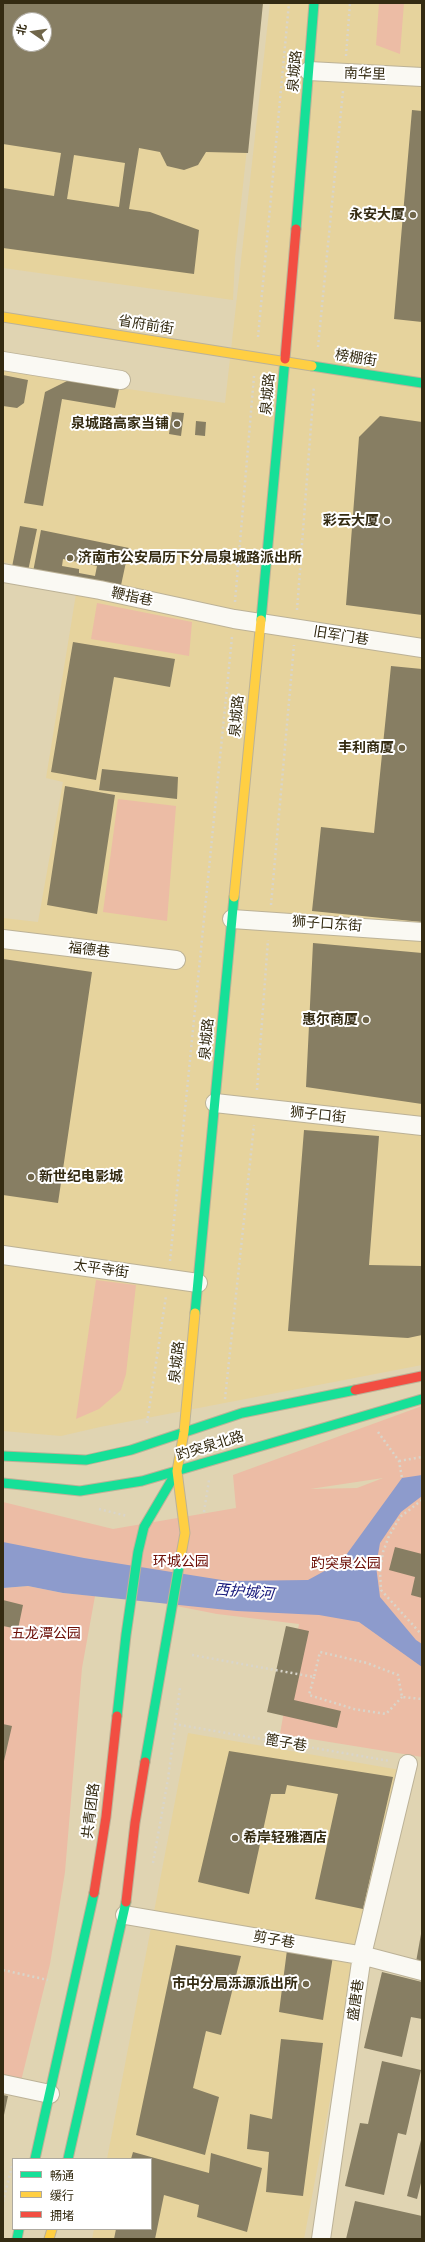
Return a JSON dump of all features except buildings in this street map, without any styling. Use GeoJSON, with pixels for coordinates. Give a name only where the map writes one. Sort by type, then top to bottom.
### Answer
{"type":"FeatureCollection","features":[{"type":"Feature","properties":{"kind":"main road","name":"泉城路"},"geometry":{"type":"LineString","coordinates":[[184,1432],[285,361],[314,3]]}},
{"type":"Feature","properties":{"kind":"main road","name":"省府前街"},"geometry":{"type":"LineString","coordinates":[[3,317],[285,361]]}},
{"type":"Feature","properties":{"kind":"main road","name":"榜棚街"},"geometry":{"type":"LineString","coordinates":[[285,361],[422,383]]}},
{"type":"Feature","properties":{"kind":"main road","name":"趵突泉北路"},"geometry":{"type":"LineString","coordinates":[[3,1456],[86,1460],[144,1446],[242,1413],[422,1376]]}},
{"type":"Feature","properties":{"kind":"main road","name":"趵突泉北路"},"geometry":{"type":"LineString","coordinates":[[3,1483],[80,1491],[142,1481],[422,1399]]}},
{"type":"Feature","properties":{"kind":"main road","name":"共青团路"},"geometry":{"type":"LineString","coordinates":[[68,2158],[125,1915],[136,1823],[153,1713],[184,1545],[184,1524],[177,1471],[184,1432]]}},
{"type":"Feature","properties":{"kind":"main road","name":"共青团路"},"geometry":{"type":"LineString","coordinates":[[35,2158],[92,1905],[106,1817],[126,1634],[138,1552],[144,1527],[177,1471]]}},
{"type":"Feature","properties":{"kind":"street","name":"南华里"},"geometry":{"type":"LineString","coordinates":[[309,71],[422,77]]}},
{"type":"Feature","properties":{"kind":"street"},"geometry":{"type":"LineString","coordinates":[[3,361],[121,380]]}},
{"type":"Feature","properties":{"kind":"street","name":"鞭指巷"},"geometry":{"type":"LineString","coordinates":[[3,573],[100,590],[234,619],[260,623]]}},
{"type":"Feature","properties":{"kind":"street","name":"旧军门巷"},"geometry":{"type":"LineString","coordinates":[[260,623],[422,648]]}},
{"type":"Feature","properties":{"kind":"street","name":"狮子口东街"},"geometry":{"type":"LineString","coordinates":[[232,919],[269,920],[422,932]]}},
{"type":"Feature","properties":{"kind":"street","name":"福德巷"},"geometry":{"type":"LineString","coordinates":[[3,939],[176,960]]}},
{"type":"Feature","properties":{"kind":"street","name":"狮子口街"},"geometry":{"type":"LineString","coordinates":[[215,1103],[422,1126]]}},
{"type":"Feature","properties":{"kind":"street","name":"太平寺街"},"geometry":{"type":"LineString","coordinates":[[3,1255],[198,1283]]}},
{"type":"Feature","properties":{"kind":"street","name":"盛唐巷"},"geometry":{"type":"LineString","coordinates":[[321,2239],[362,1955],[408,1764]]}},
{"type":"Feature","properties":{"kind":"street","name":"剪子巷"},"geometry":{"type":"LineString","coordinates":[[125,1915],[362,1955],[422,1971]]}},
{"type":"Feature","properties":{"kind":"street"},"geometry":{"type":"LineString","coordinates":[[3,2084],[50,2094]]}},
{"type":"Feature","properties":{"kind":"path"},"geometry":{"type":"LineString","coordinates":[[144,1446],[168,1279],[234,619],[256,356],[289,3]]}},
{"type":"Feature","properties":{"kind":"path"},"geometry":{"type":"LineString","coordinates":[[224,1419],[228,1365],[255,1108],[269,920],[296,629],[316,366],[345,74],[350,3]]}},
{"type":"Feature","properties":{"kind":"path"},"geometry":{"type":"LineString","coordinates":[[377,1430],[399,1461],[402,1478]]}},
{"type":"Feature","properties":{"kind":"path"},"geometry":{"type":"LineString","coordinates":[[399,1461],[422,1456]]}},
{"type":"Feature","properties":{"kind":"path"},"geometry":{"type":"LineString","coordinates":[[184,1524],[201,1526],[213,1459]]}},
{"type":"Feature","properties":{"kind":"path"},"geometry":{"type":"LineString","coordinates":[[422,1500],[400,1517],[389,1536],[383,1552],[380,1571],[381,1590],[422,1635]]}},
{"type":"Feature","properties":{"kind":"path"},"geometry":{"type":"LineString","coordinates":[[95,1508],[116,1514],[148,1520]]}},
{"type":"Feature","properties":{"kind":"path"},"geometry":{"type":"LineString","coordinates":[[320,1652],[367,1662],[398,1675],[402,1697],[386,1714],[354,1709],[309,1695],[320,1652]]}},
{"type":"Feature","properties":{"kind":"path"},"geometry":{"type":"LineString","coordinates":[[192,1655],[314,1677]]}},
{"type":"Feature","properties":{"kind":"path"},"geometry":{"type":"LineString","coordinates":[[402,1697],[422,1699]]}},
{"type":"Feature","properties":{"kind":"path","name":"篦子巷"},"geometry":{"type":"LineString","coordinates":[[153,1713],[175,1725],[408,1764]]}},
{"type":"Feature","properties":{"kind":"path"},"geometry":{"type":"LineString","coordinates":[[3,1970],[48,1980]]}},
{"type":"Feature","properties":{"kind":"path"},"geometry":{"type":"LineString","coordinates":[[3,2202],[12,2166]]}},
{"type":"Feature","properties":{"kind":"shaded area"},"geometry":{"type":"Polygon","coordinates":[[[3,3],[263,3],[235,258],[233,300],[3,268],[3,3]]]}},
{"type":"Feature","properties":{"kind":"shaded area"},"geometry":{"type":"Polygon","coordinates":[[[270,3],[422,3],[422,1365],[100,1427],[61,1436],[3,1431],[3,918],[38,922],[63,782],[46,778],[76,594],[201,617],[203,602],[12,567],[12,564],[3,562],[3,371],[225,403],[270,3]]]}},
{"type":"Feature","properties":{"kind":"shaded area"},"geometry":{"type":"Polygon","coordinates":[[[188,1733],[400,1770],[355,1967],[304,2239],[92,2239],[94,2230],[152,2230],[152,2158],[107,2158],[188,1733]]]}},
{"type":"Feature","properties":{"kind":"green space"},"geometry":{"type":"Polygon","coordinates":[[[379,3],[404,3],[400,54],[376,45],[379,3]]]}},
{"type":"Feature","properties":{"kind":"green space"},"geometry":{"type":"Polygon","coordinates":[[[97,603],[192,622],[189,656],[91,639],[97,603]]]}},
{"type":"Feature","properties":{"kind":"green space"},"geometry":{"type":"Polygon","coordinates":[[[118,799],[176,806],[167,921],[103,912],[118,799]]]}},
{"type":"Feature","properties":{"kind":"green space"},"geometry":{"type":"Polygon","coordinates":[[[96,1280],[136,1285],[126,1374],[121,1390],[99,1409],[76,1419],[96,1280]]]}},
{"type":"Feature","properties":{"kind":"green space","name":"趵突泉公园"},"geometry":{"type":"Polygon","coordinates":[[[422,1406],[422,1757],[280,1734],[299,1624],[217,1614],[3,1572],[3,1502],[113,1529],[236,1508],[233,1475],[422,1406]],[[383,1478],[310,1489],[357,1488],[383,1478]]]}},
{"type":"Feature","properties":{"kind":"green space","name":"五龙潭公园"},"geometry":{"type":"Polygon","coordinates":[[[28,1586],[63,1593],[95,1596],[82,1668],[65,1872],[50,1964],[20,2085],[3,2081],[3,1588],[28,1586]]]}},
{"type":"Feature","properties":{"kind":"water","name":"西护城河"},"geometry":{"type":"Polygon","coordinates":[[[422,1475],[422,1496],[401,1512],[380,1543],[376,1566],[380,1597],[416,1640],[422,1644],[422,1667],[359,1622],[319,1615],[237,1611],[63,1593],[28,1586],[3,1588],[3,1542],[84,1558],[228,1581],[308,1580],[341,1562],[402,1478],[422,1475]]]}},
{"type":"Feature","properties":{"kind":"traffic: fast"},"geometry":{"type":"LineString","coordinates":[[296,229],[314,3]]}},
{"type":"Feature","properties":{"kind":"traffic: fast"},"geometry":{"type":"LineString","coordinates":[[261,620],[285,359]]}},
{"type":"Feature","properties":{"kind":"traffic: fast"},"geometry":{"type":"LineString","coordinates":[[312,366],[422,383]]}},
{"type":"Feature","properties":{"kind":"traffic: fast"},"geometry":{"type":"LineString","coordinates":[[195,1313],[234,897]]}},
{"type":"Feature","properties":{"kind":"traffic: fast"},"geometry":{"type":"LineString","coordinates":[[3,1456],[86,1460],[131,1450],[242,1413],[355,1390]]}},
{"type":"Feature","properties":{"kind":"traffic: fast"},"geometry":{"type":"LineString","coordinates":[[3,1483],[80,1491],[142,1481],[422,1399]]}},
{"type":"Feature","properties":{"kind":"traffic: fast"},"geometry":{"type":"LineString","coordinates":[[117,1716],[126,1635],[138,1552],[144,1527],[177,1471]]}},
{"type":"Feature","properties":{"kind":"traffic: fast"},"geometry":{"type":"LineString","coordinates":[[145,1762],[181,1555]]}},
{"type":"Feature","properties":{"kind":"traffic: fast"},"geometry":{"type":"LineString","coordinates":[[35,2158],[94,1893]]}},
{"type":"Feature","properties":{"kind":"traffic: fast"},"geometry":{"type":"LineString","coordinates":[[68,2158],[126,1902]]}},
{"type":"Feature","properties":{"kind":"traffic: fast"},"geometry":{"type":"LineString","coordinates":[[17,2239],[19,2230]]}},
{"type":"Feature","properties":{"kind":"traffic: slow"},"geometry":{"type":"LineString","coordinates":[[3,317],[312,366]]}},
{"type":"Feature","properties":{"kind":"traffic: slow"},"geometry":{"type":"LineString","coordinates":[[234,897],[261,620]]}},
{"type":"Feature","properties":{"kind":"traffic: slow"},"geometry":{"type":"LineString","coordinates":[[181,1555],[185,1533],[177,1471],[184,1432],[195,1313]]}},
{"type":"Feature","properties":{"kind":"traffic: slow"},"geometry":{"type":"LineString","coordinates":[[49,2239],[52,2230]]}},
{"type":"Feature","properties":{"kind":"traffic: jam"},"geometry":{"type":"LineString","coordinates":[[285,359],[296,229]]}},
{"type":"Feature","properties":{"kind":"traffic: jam"},"geometry":{"type":"LineString","coordinates":[[355,1390],[422,1376]]}},
{"type":"Feature","properties":{"kind":"traffic: jam"},"geometry":{"type":"LineString","coordinates":[[94,1893],[106,1817],[117,1716]]}},
{"type":"Feature","properties":{"kind":"traffic: jam"},"geometry":{"type":"LineString","coordinates":[[126,1902],[135,1823],[145,1762]]}},
{"type":"Feature","properties":{"kind":"place","name":"永安大厦"},"geometry":{"type":"Point","coordinates":[413,215]}},
{"type":"Feature","properties":{"kind":"place","name":"泉城路高家当铺"},"geometry":{"type":"Point","coordinates":[177,424]}},
{"type":"Feature","properties":{"kind":"place","name":"彩云大厦"},"geometry":{"type":"Point","coordinates":[387,521]}},
{"type":"Feature","properties":{"kind":"place","name":"济南市公安局历下分局泉城路派出所"},"geometry":{"type":"Point","coordinates":[70,558]}},
{"type":"Feature","properties":{"kind":"place","name":"丰利商厦"},"geometry":{"type":"Point","coordinates":[402,748]}},
{"type":"Feature","properties":{"kind":"place","name":"惠尔商厦"},"geometry":{"type":"Point","coordinates":[366,1020]}},
{"type":"Feature","properties":{"kind":"place","name":"新世纪电影城"},"geometry":{"type":"Point","coordinates":[31,1177]}},
{"type":"Feature","properties":{"kind":"place","name":"希岸轻雅酒店"},"geometry":{"type":"Point","coordinates":[235,1838]}},
{"type":"Feature","properties":{"kind":"place","name":"市中分局泺源派出所"},"geometry":{"type":"Point","coordinates":[306,1984]}},
{"type":"Feature","properties":{"kind":"park label","name":"环城公园"},"geometry":{"type":"Point","coordinates":[181,1562]}}]}
